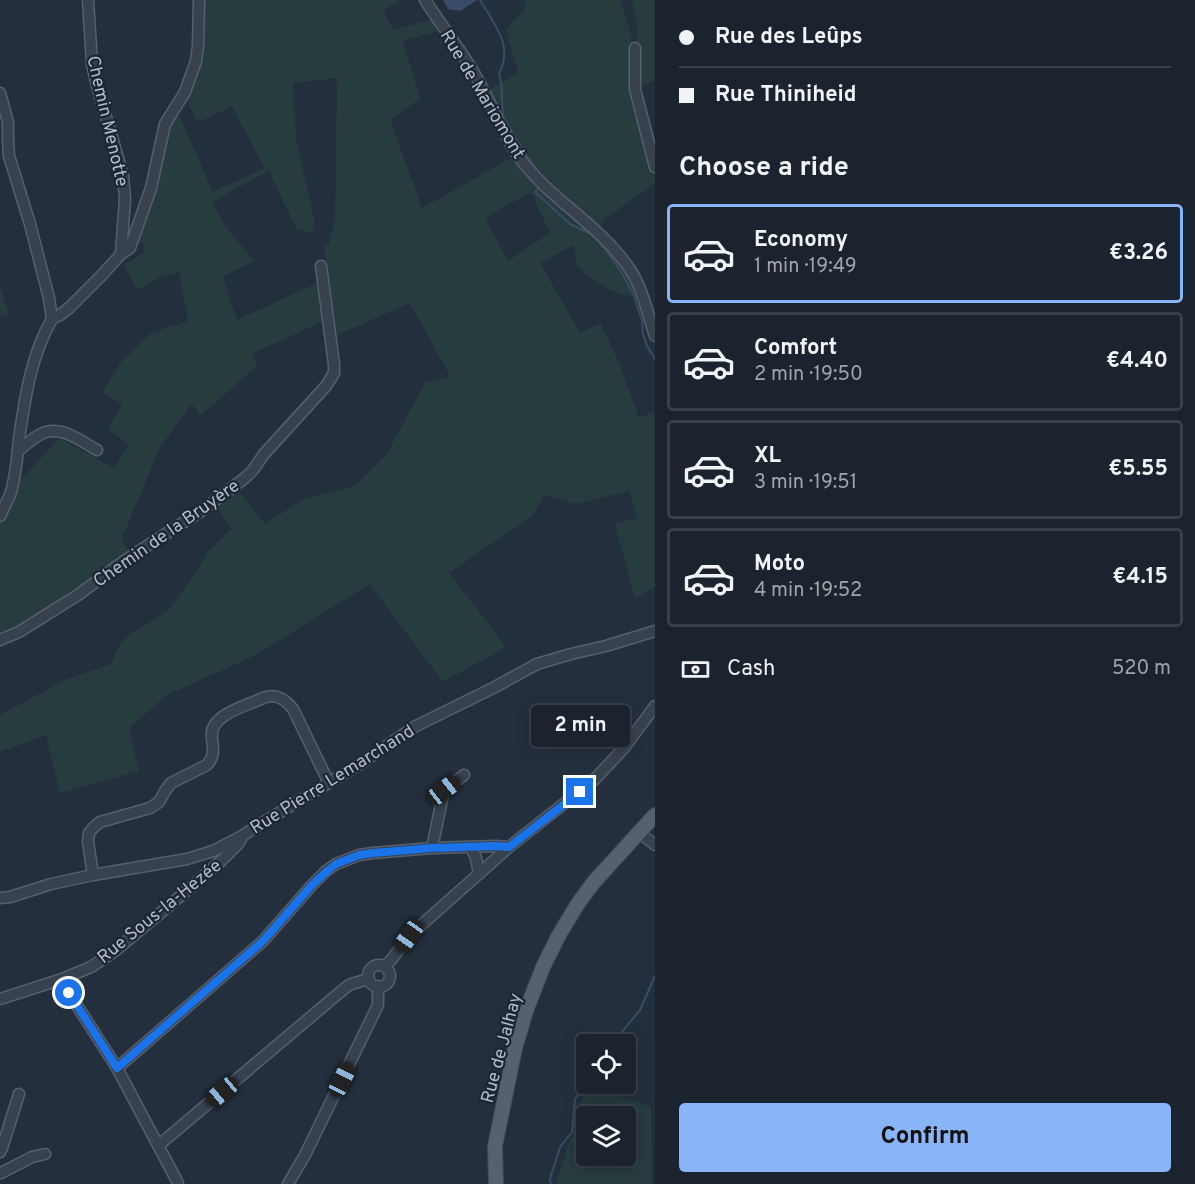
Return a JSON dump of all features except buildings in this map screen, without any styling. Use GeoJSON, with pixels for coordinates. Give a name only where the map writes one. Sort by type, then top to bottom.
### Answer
{"type":"FeatureCollection","features":[{"type":"Feature","properties":{"kind":"main road","name":"Rue de Jalhay"},"geometry":{"type":"LineString","coordinates":[[496,1184],[495,1146],[515,1048],[543,967],[577,905],[655,815]]}},
{"type":"Feature","properties":{"kind":"street","name":"Chemin Menotte"},"geometry":{"type":"LineString","coordinates":[[88,0],[92,64],[123,175],[121,254]]}},
{"type":"Feature","properties":{"kind":"street"},"geometry":{"type":"LineString","coordinates":[[0,516],[10,494],[16,470],[22,416],[32,369],[42,337],[52,319],[69,308],[129,248],[151,188],[165,124],[185,92],[196,61],[199,0]]}},
{"type":"Feature","properties":{"kind":"street","name":"Rue de Mariomont"},"geometry":{"type":"LineString","coordinates":[[425,0],[465,58],[519,157],[545,186],[603,237],[629,268],[644,301],[655,336]]}},
{"type":"Feature","properties":{"kind":"street"},"geometry":{"type":"LineString","coordinates":[[635,48],[635,89],[655,167]]}},
{"type":"Feature","properties":{"kind":"street"},"geometry":{"type":"LineString","coordinates":[[0,93],[8,122],[9,156],[30,224],[49,298],[52,319]]}},
{"type":"Feature","properties":{"kind":"street","name":"Chemin de la Bruyère"},"geometry":{"type":"LineString","coordinates":[[0,640],[19,632],[78,595],[245,478],[326,386],[334,373],[334,364],[321,266]]}},
{"type":"Feature","properties":{"kind":"street"},"geometry":{"type":"LineString","coordinates":[[18,451],[42,433],[56,430],[97,450]]}},
{"type":"Feature","properties":{"kind":"street","name":"Rue Pierre Lemarchand"},"geometry":{"type":"LineString","coordinates":[[5,898],[93,874],[186,859],[213,851],[242,836],[360,764],[414,727],[537,664],[655,631]]}},
{"type":"Feature","properties":{"kind":"street"},"geometry":{"type":"LineString","coordinates":[[93,874],[88,842],[89,833],[93,828],[100,822],[150,808],[159,802],[171,783],[207,765],[213,755],[212,730],[220,717],[263,698],[270,696],[287,700],[329,783]]}},
{"type":"Feature","properties":{"kind":"street"},"geometry":{"type":"LineString","coordinates":[[385,966],[409,936],[509,847],[594,780],[624,748],[655,706]]}},
{"type":"Feature","properties":{"kind":"street"},"geometry":{"type":"LineString","coordinates":[[432,848],[444,790],[464,775]]}},
{"type":"Feature","properties":{"kind":"street"},"geometry":{"type":"LineString","coordinates":[[640,833],[655,844]]}},
{"type":"Feature","properties":{"kind":"street","name":"Rue Sous-la-Hezée"},"geometry":{"type":"LineString","coordinates":[[0,999],[91,967],[116,950],[221,861],[239,843],[242,836]]}},
{"type":"Feature","properties":{"kind":"street"},"geometry":{"type":"LineString","coordinates":[[471,847],[479,874]]}},
{"type":"Feature","properties":{"kind":"street"},"geometry":{"type":"LineString","coordinates":[[117,1068],[263,941],[312,885],[331,868],[347,859],[373,853],[432,848],[509,847]]}},
{"type":"Feature","properties":{"kind":"street"},"geometry":{"type":"LineString","coordinates":[[0,908],[4,905],[5,898]]}},
{"type":"Feature","properties":{"kind":"street"},"geometry":{"type":"LineString","coordinates":[[159,1145],[345,988],[351,984],[373,983],[385,985],[389,979],[389,972],[385,966],[374,966],[369,972],[373,983],[378,1005],[305,1155],[288,1184]]}},
{"type":"Feature","properties":{"kind":"street"},"geometry":{"type":"LineString","coordinates":[[62,978],[69,993],[117,1068],[178,1184]]}},
{"type":"Feature","properties":{"kind":"street"},"geometry":{"type":"LineString","coordinates":[[0,1152],[20,1094]]}},
{"type":"Feature","properties":{"kind":"street"},"geometry":{"type":"LineString","coordinates":[[0,1184],[0,1171],[45,1154]]}},
{"type":"Feature","properties":{"kind":"green space"},"geometry":{"type":"Polygon","coordinates":[[[204,0],[401,0],[383,10],[393,30],[433,19],[441,30],[403,41],[420,99],[390,119],[422,208],[524,151],[501,122],[488,90],[518,73],[506,29],[525,9],[525,0],[621,0],[633,43],[630,80],[637,75],[637,27],[632,0],[655,0],[655,80],[638,88],[655,160],[655,183],[605,219],[600,228],[629,270],[639,299],[606,288],[577,267],[574,245],[540,263],[580,332],[601,324],[620,365],[639,418],[652,412],[655,416],[655,587],[635,599],[615,524],[637,518],[629,491],[576,504],[544,495],[532,516],[449,573],[506,647],[443,682],[370,584],[254,656],[167,695],[129,728],[139,771],[60,793],[46,735],[0,752],[0,715],[65,680],[111,664],[119,646],[129,635],[169,610],[201,565],[207,552],[232,529],[216,507],[237,490],[265,524],[304,499],[355,486],[386,455],[425,383],[450,376],[410,303],[337,335],[324,245],[329,244],[335,218],[337,78],[293,83],[296,139],[314,219],[313,233],[297,230],[269,171],[212,202],[223,223],[254,261],[223,277],[237,320],[317,283],[324,321],[253,353],[257,366],[200,416],[192,404],[160,447],[122,538],[130,556],[18,630],[0,636],[0,522],[16,486],[59,438],[114,468],[129,445],[108,429],[122,404],[102,393],[121,362],[151,333],[188,321],[179,272],[162,276],[137,290],[124,265],[144,252],[145,244],[135,241],[170,123],[175,116],[180,117],[213,192],[265,168],[232,107],[198,122],[185,98],[203,41],[204,0]],[[531,192],[485,218],[508,261],[550,233],[531,192]]]}},
{"type":"Feature","properties":{"kind":"green space"},"geometry":{"type":"Polygon","coordinates":[[[0,287],[10,315],[0,317],[0,287]]]}},
{"type":"Feature","properties":{"kind":"green space"},"geometry":{"type":"Polygon","coordinates":[[[584,1094],[613,1094],[651,1107],[652,1184],[556,1184],[576,1120],[576,1166],[636,1166],[636,1106],[580,1106],[584,1094]]]}},
{"type":"Feature","properties":{"kind":"water"},"geometry":{"type":"Polygon","coordinates":[[[443,0],[477,0],[460,11],[448,9],[443,0]]]}},
{"type":"Feature","properties":{"kind":"waterway"},"geometry":{"type":"LineString","coordinates":[[480,0],[496,26],[503,44],[503,63],[499,74],[503,116],[539,173]]}},
{"type":"Feature","properties":{"kind":"waterway"},"geometry":{"type":"LineString","coordinates":[[540,187],[535,192],[570,224],[593,235],[623,275],[634,296],[647,346],[655,359]]}},
{"type":"Feature","properties":{"kind":"waterway"},"geometry":{"type":"LineString","coordinates":[[620,1034],[640,1010],[655,976]]}},
{"type":"Feature","properties":{"kind":"waterway"},"geometry":{"type":"LineString","coordinates":[[551,1184],[550,1179],[560,1147],[572,1132],[575,1099],[579,1094]]}},
{"type":"Feature","properties":{"kind":"route"},"geometry":{"type":"LineString","coordinates":[[69,993],[117,1068],[263,941],[312,885],[336,864],[359,855],[373,853],[432,848],[509,847],[580,792]]}}]}
